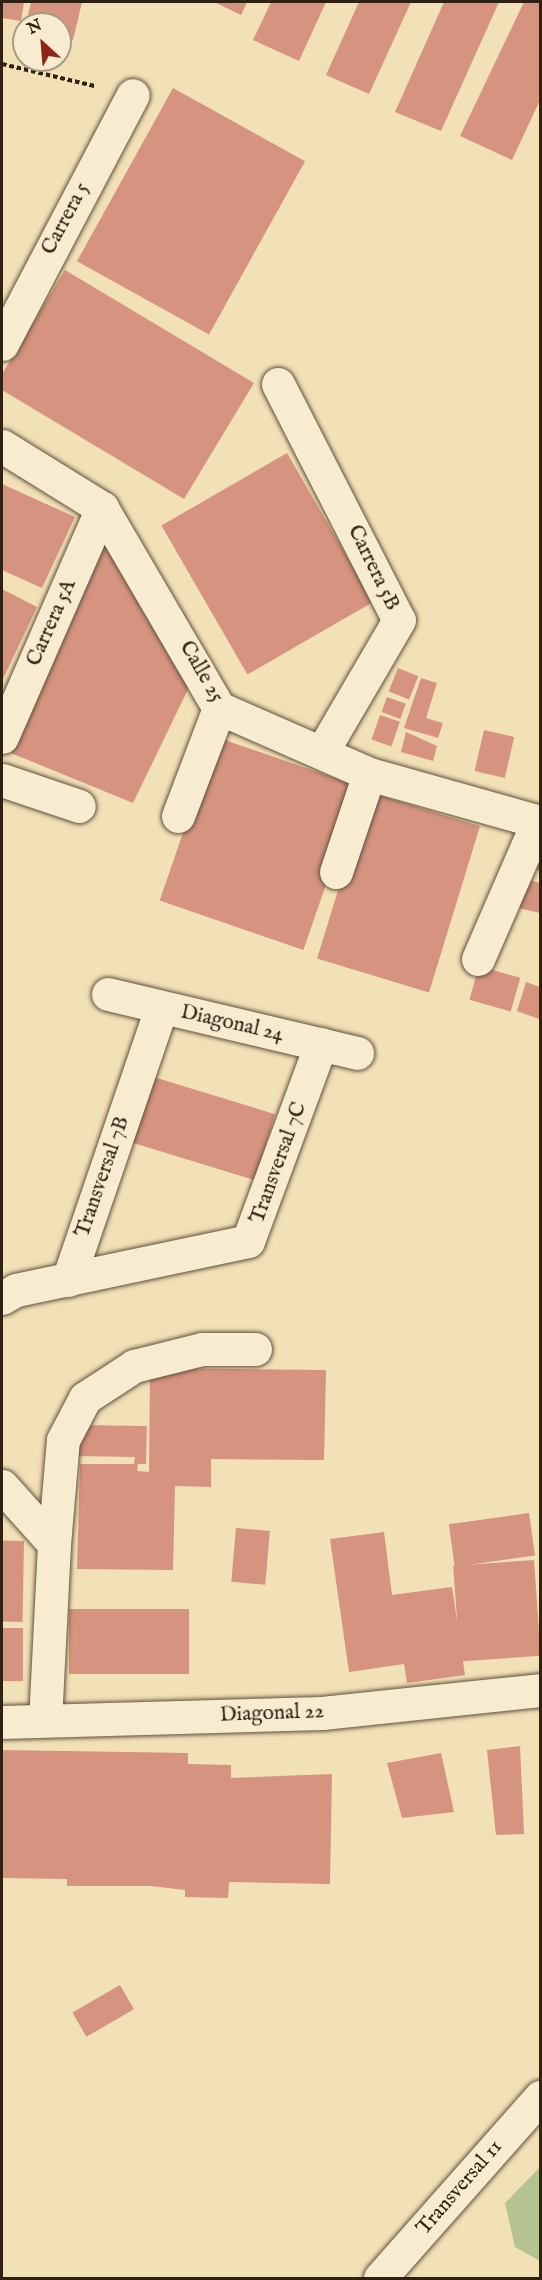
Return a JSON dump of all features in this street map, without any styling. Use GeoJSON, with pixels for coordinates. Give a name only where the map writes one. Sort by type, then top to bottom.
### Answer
{"type":"FeatureCollection","features":[{"type":"Feature","properties":{"kind":"street","name":"Carrera 5"},"geometry":{"type":"LineString","coordinates":[[2,344],[133,95]]}},
{"type":"Feature","properties":{"kind":"street","name":"Carrera 5B"},"geometry":{"type":"LineString","coordinates":[[278,384],[399,620],[323,750]]}},
{"type":"Feature","properties":{"kind":"street","name":"Calle 25"},"geometry":{"type":"LineString","coordinates":[[2,446],[102,508],[219,708],[323,750],[369,774],[539,821]]}},
{"type":"Feature","properties":{"kind":"street","name":"Carrera 5A"},"geometry":{"type":"LineString","coordinates":[[4,723],[102,508]]}},
{"type":"Feature","properties":{"kind":"street"},"geometry":{"type":"LineString","coordinates":[[178,816],[219,708]]}},
{"type":"Feature","properties":{"kind":"street"},"geometry":{"type":"LineString","coordinates":[[336,872],[369,774]]}},
{"type":"Feature","properties":{"kind":"street"},"geometry":{"type":"LineString","coordinates":[[2,780],[79,806]]}},
{"type":"Feature","properties":{"kind":"street"},"geometry":{"type":"LineString","coordinates":[[478,959],[539,821]]}},
{"type":"Feature","properties":{"kind":"street","name":"Diagonal 24"},"geometry":{"type":"LineString","coordinates":[[108,994],[357,1053]]}},
{"type":"Feature","properties":{"kind":"street","name":"Transversal 7B"},"geometry":{"type":"LineString","coordinates":[[68,1280],[160,1008]]}},
{"type":"Feature","properties":{"kind":"street","name":"Transversal 7C"},"geometry":{"type":"LineString","coordinates":[[68,1280],[248,1241],[321,1044]]}},
{"type":"Feature","properties":{"kind":"street"},"geometry":{"type":"LineString","coordinates":[[2,1298],[68,1280]]}},
{"type":"Feature","properties":{"kind":"street"},"geometry":{"type":"LineString","coordinates":[[45,1720],[54,1544],[63,1440],[85,1398],[134,1366],[202,1349],[255,1349]]}},
{"type":"Feature","properties":{"kind":"street"},"geometry":{"type":"LineString","coordinates":[[2,1486],[54,1544]]}},
{"type":"Feature","properties":{"kind":"street","name":"Diagonal 22"},"geometry":{"type":"LineString","coordinates":[[2,1722],[322,1713],[540,1690]]}},
{"type":"Feature","properties":{"kind":"street","name":"Transversal 11"},"geometry":{"type":"LineString","coordinates":[[380,2278],[540,2097]]}},
{"type":"Feature","properties":{"kind":"path"},"geometry":{"type":"LineString","coordinates":[[2,64],[133,95]]}},
{"type":"Feature","properties":{"kind":"green space"},"geometry":{"type":"Polygon","coordinates":[[[540,2167],[540,2261],[515,2247],[505,2203],[540,2167]]]}},
{"type":"Feature","properties":{"kind":"building"},"geometry":{"type":"Polygon","coordinates":[[[2,2],[24,2],[22,12],[12,12],[12,20],[2,18],[2,2]]]}},
{"type":"Feature","properties":{"kind":"building"},"geometry":{"type":"Polygon","coordinates":[[[31,2],[82,2],[73,40],[72,12],[29,12],[31,2]]]}},
{"type":"Feature","properties":{"kind":"building"},"geometry":{"type":"Polygon","coordinates":[[[214,2],[247,2],[241,15],[214,2]]]}},
{"type":"Feature","properties":{"kind":"building"},"geometry":{"type":"Polygon","coordinates":[[[271,2],[326,2],[299,61],[253,40],[271,2]]]}},
{"type":"Feature","properties":{"kind":"building"},"geometry":{"type":"Polygon","coordinates":[[[359,2],[411,2],[369,94],[326,75],[359,2]]]}},
{"type":"Feature","properties":{"kind":"building"},"geometry":{"type":"Polygon","coordinates":[[[444,2],[499,2],[441,131],[395,112],[444,2]]]}},
{"type":"Feature","properties":{"kind":"building"},"geometry":{"type":"Polygon","coordinates":[[[524,2],[540,2],[540,100],[512,160],[460,136],[524,2]]]}},
{"type":"Feature","properties":{"kind":"building"},"geometry":{"type":"Polygon","coordinates":[[[173,88],[305,161],[209,334],[77,261],[173,88]]]}},
{"type":"Feature","properties":{"kind":"building"},"geometry":{"type":"Polygon","coordinates":[[[65,270],[254,383],[184,499],[2,390],[2,374],[65,270]]]}},
{"type":"Feature","properties":{"kind":"building"},"geometry":{"type":"Polygon","coordinates":[[[287,453],[373,602],[247,674],[161,526],[287,453]]]}},
{"type":"Feature","properties":{"kind":"building"},"geometry":{"type":"Polygon","coordinates":[[[2,484],[75,517],[42,588],[2,570],[2,484]]]}},
{"type":"Feature","properties":{"kind":"building"},"geometry":{"type":"Polygon","coordinates":[[[106,537],[192,681],[133,803],[6,751],[106,537]]]}},
{"type":"Feature","properties":{"kind":"building"},"geometry":{"type":"Polygon","coordinates":[[[2,589],[37,607],[2,681],[2,589]]]}},
{"type":"Feature","properties":{"kind":"building"},"geometry":{"type":"Polygon","coordinates":[[[398,668],[418,676],[409,699],[389,691],[398,668]]]}},
{"type":"Feature","properties":{"kind":"building"},"geometry":{"type":"Polygon","coordinates":[[[421,678],[437,683],[426,718],[443,723],[438,738],[404,728],[421,678]]]}},
{"type":"Feature","properties":{"kind":"building"},"geometry":{"type":"Polygon","coordinates":[[[387,697],[406,704],[400,719],[382,712],[387,697]]]}},
{"type":"Feature","properties":{"kind":"building"},"geometry":{"type":"Polygon","coordinates":[[[380,715],[400,722],[391,746],[372,740],[380,715]]]}},
{"type":"Feature","properties":{"kind":"building"},"geometry":{"type":"Polygon","coordinates":[[[484,730],[514,737],[505,778],[475,771],[484,730]]]}},
{"type":"Feature","properties":{"kind":"building"},"geometry":{"type":"Polygon","coordinates":[[[406,732],[437,746],[433,761],[401,752],[406,732]]]}},
{"type":"Feature","properties":{"kind":"building"},"geometry":{"type":"Polygon","coordinates":[[[216,737],[360,786],[303,950],[160,901],[216,737]]]}},
{"type":"Feature","properties":{"kind":"building"},"geometry":{"type":"Polygon","coordinates":[[[368,792],[480,826],[429,993],[317,958],[368,792]]]}},
{"type":"Feature","properties":{"kind":"building"},"geometry":{"type":"Polygon","coordinates":[[[540,848],[540,871],[533,869],[540,848]]]}},
{"type":"Feature","properties":{"kind":"building"},"geometry":{"type":"Polygon","coordinates":[[[520,878],[540,883],[540,913],[514,907],[520,878]]]}},
{"type":"Feature","properties":{"kind":"building"},"geometry":{"type":"Polygon","coordinates":[[[479,966],[520,978],[511,1011],[469,1000],[479,966]]]}},
{"type":"Feature","properties":{"kind":"building"},"geometry":{"type":"Polygon","coordinates":[[[526,982],[540,987],[539,1019],[517,1011],[526,982]]]}},
{"type":"Feature","properties":{"kind":"building"},"geometry":{"type":"Polygon","coordinates":[[[147,1075],[275,1114],[255,1180],[127,1141],[147,1075]]]}},
{"type":"Feature","properties":{"kind":"building"},"geometry":{"type":"Polygon","coordinates":[[[150,1368],[326,1370],[324,1460],[211,1459],[211,1487],[175,1486],[173,1570],[77,1569],[80,1464],[134,1464],[135,1457],[77,1456],[77,1425],[147,1426],[146,1464],[138,1464],[137,1471],[149,1472],[150,1368]]]}},
{"type":"Feature","properties":{"kind":"building"},"geometry":{"type":"Polygon","coordinates":[[[529,1513],[535,1556],[455,1567],[449,1524],[529,1513]]]}},
{"type":"Feature","properties":{"kind":"building"},"geometry":{"type":"Polygon","coordinates":[[[236,1528],[270,1531],[265,1585],[231,1582],[236,1528]]]}},
{"type":"Feature","properties":{"kind":"building"},"geometry":{"type":"Polygon","coordinates":[[[384,1532],[392,1595],[452,1587],[465,1675],[407,1683],[404,1664],[349,1672],[330,1539],[384,1532]]]}},
{"type":"Feature","properties":{"kind":"building"},"geometry":{"type":"Polygon","coordinates":[[[2,1541],[24,1541],[23,1622],[2,1622],[2,1541]]]}},
{"type":"Feature","properties":{"kind":"building"},"geometry":{"type":"Polygon","coordinates":[[[534,1560],[540,1656],[460,1661],[453,1566],[534,1560]]]}},
{"type":"Feature","properties":{"kind":"building"},"geometry":{"type":"Polygon","coordinates":[[[69,1609],[189,1609],[189,1674],[69,1674],[69,1609]]]}},
{"type":"Feature","properties":{"kind":"building"},"geometry":{"type":"Polygon","coordinates":[[[2,1628],[23,1628],[23,1681],[2,1681],[2,1628]]]}},
{"type":"Feature","properties":{"kind":"building"},"geometry":{"type":"Polygon","coordinates":[[[520,1746],[524,1834],[496,1835],[487,1750],[520,1746]]]}},
{"type":"Feature","properties":{"kind":"building"},"geometry":{"type":"Polygon","coordinates":[[[2,1750],[188,1753],[188,1764],[231,1765],[231,1778],[332,1774],[330,1884],[229,1882],[228,1898],[185,1897],[185,1890],[151,1886],[67,1886],[67,1879],[2,1878],[2,1750]]]}},
{"type":"Feature","properties":{"kind":"building"},"geometry":{"type":"Polygon","coordinates":[[[441,1753],[454,1812],[402,1818],[387,1763],[441,1753]]]}},
{"type":"Feature","properties":{"kind":"building"},"geometry":{"type":"Polygon","coordinates":[[[120,1985],[134,2009],[86,2037],[72,2012],[120,1985]]]}}]}
